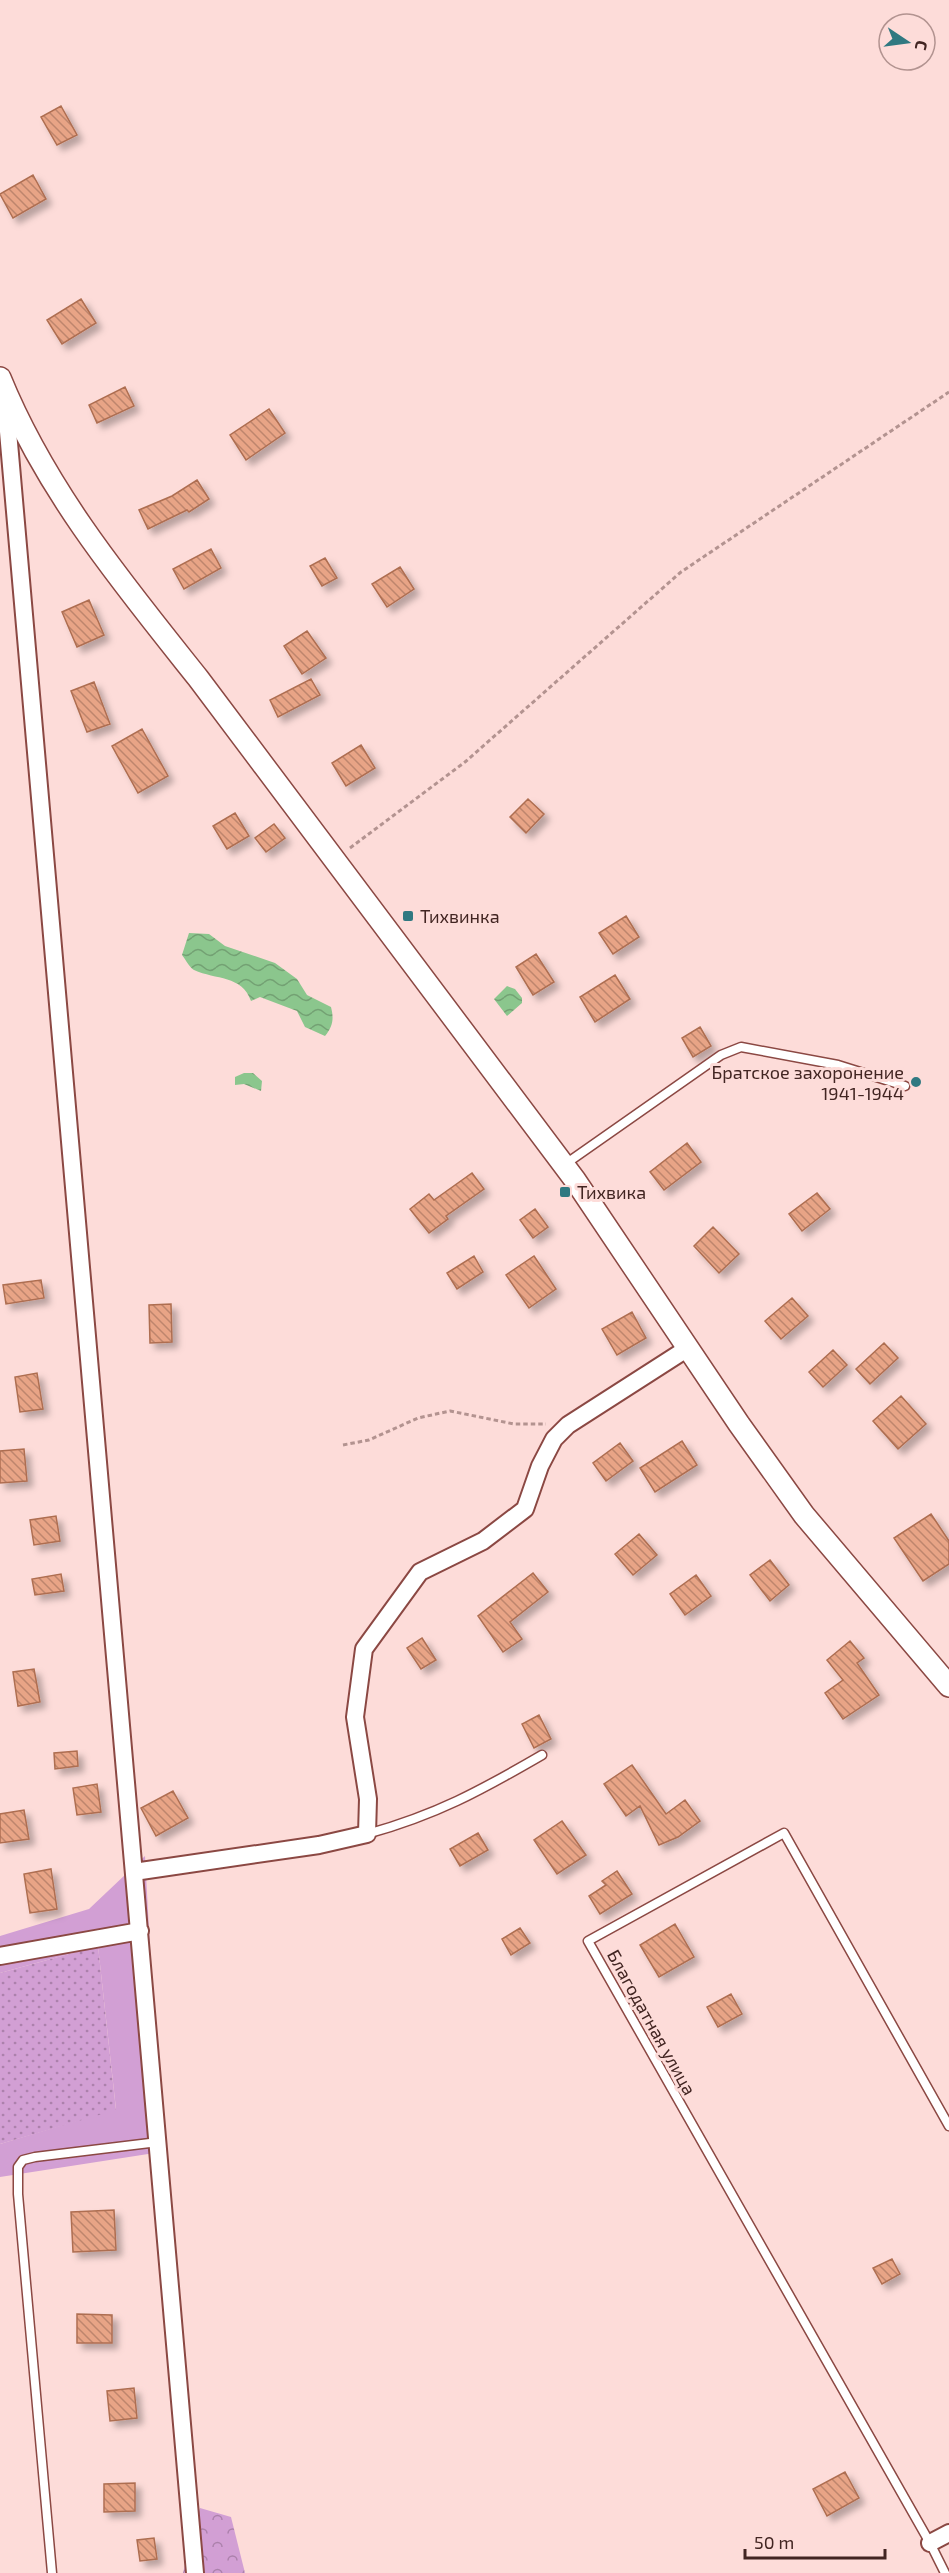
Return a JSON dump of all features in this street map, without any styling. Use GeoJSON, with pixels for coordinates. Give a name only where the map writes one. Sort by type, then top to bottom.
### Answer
{"type":"FeatureCollection","features":[{"type":"Feature","properties":{"kind":"street"},"geometry":{"type":"LineString","coordinates":[[2,383],[36,457],[134,598],[198,678],[564,1165],[804,1515],[949,1686]]}},
{"type":"Feature","properties":{"kind":"street"},"geometry":{"type":"LineString","coordinates":[[2,383],[195,2573]]}},
{"type":"Feature","properties":{"kind":"street"},"geometry":{"type":"LineString","coordinates":[[134,1872],[319,1845],[367,1834],[368,1800],[356,1717],[364,1649],[420,1572],[483,1541],[525,1509],[540,1466],[554,1440],[568,1425],[688,1348]]}},
{"type":"Feature","properties":{"kind":"street"},"geometry":{"type":"LineString","coordinates":[[0,1956],[140,1931]]}},
{"type":"Feature","properties":{"kind":"street"},"geometry":{"type":"LineString","coordinates":[[930,2542],[949,2533]]}},
{"type":"Feature","properties":{"kind":"lane"},"geometry":{"type":"LineString","coordinates":[[564,1165],[721,1055],[741,1047],[838,1065],[905,1086]]}},
{"type":"Feature","properties":{"kind":"lane"},"geometry":{"type":"LineString","coordinates":[[367,1834],[416,1821],[469,1797],[542,1755]]}},
{"type":"Feature","properties":{"kind":"lane","name":"Благодатная улица"},"geometry":{"type":"LineString","coordinates":[[930,2542],[588,1941],[784,1833],[949,2126]]}},
{"type":"Feature","properties":{"kind":"lane"},"geometry":{"type":"LineString","coordinates":[[52,2573],[18,2194],[18,2167],[23,2160],[35,2157],[158,2142]]}},
{"type":"Feature","properties":{"kind":"lane"},"geometry":{"type":"LineString","coordinates":[[930,2542],[945,2573]]}},
{"type":"Feature","properties":{"kind":"path"},"geometry":{"type":"LineString","coordinates":[[335,860],[465,762],[681,572],[949,392]]}},
{"type":"Feature","properties":{"kind":"path"},"geometry":{"type":"LineString","coordinates":[[343,1445],[369,1440],[418,1418],[450,1411],[514,1424],[568,1425]]}},
{"type":"Feature","properties":{"kind":"green space"},"geometry":{"type":"Polygon","coordinates":[[[145,1856],[161,2152],[0,2177],[0,2144],[116,2109],[98,1946],[0,1973],[0,1936],[89,1909],[145,1856]]]}},
{"type":"Feature","properties":{"kind":"green space"},"geometry":{"type":"Polygon","coordinates":[[[98,1946],[116,2110],[0,2144],[0,1973],[98,1946]]]}},
{"type":"Feature","properties":{"kind":"green space"},"geometry":{"type":"Polygon","coordinates":[[[200,2508],[231,2517],[245,2573],[183,2573],[200,2508]]]}},
{"type":"Feature","properties":{"kind":"water"},"geometry":{"type":"Polygon","coordinates":[[[189,933],[209,934],[225,946],[275,963],[297,979],[307,995],[331,1007],[332,1022],[328,1032],[325,1036],[305,1027],[297,1011],[260,997],[251,1001],[247,993],[235,982],[194,970],[182,955],[189,933]]]}},
{"type":"Feature","properties":{"kind":"water"},"geometry":{"type":"Polygon","coordinates":[[[507,986],[515,989],[522,998],[522,1003],[507,1016],[494,999],[507,986]]]}},
{"type":"Feature","properties":{"kind":"water"},"geometry":{"type":"Polygon","coordinates":[[[244,1073],[253,1073],[262,1081],[261,1091],[244,1084],[235,1085],[235,1077],[244,1073]]]}},
{"type":"Feature","properties":{"kind":"building"},"geometry":{"type":"Polygon","coordinates":[[[61,106],[77,135],[57,145],[41,117],[61,106]]]}},
{"type":"Feature","properties":{"kind":"building"},"geometry":{"type":"Polygon","coordinates":[[[33,175],[46,199],[13,218],[0,194],[33,175]]]}},
{"type":"Feature","properties":{"kind":"building"},"geometry":{"type":"Polygon","coordinates":[[[81,299],[96,323],[62,344],[47,320],[81,299]]]}},
{"type":"Feature","properties":{"kind":"building"},"geometry":{"type":"Polygon","coordinates":[[[125,387],[134,406],[97,423],[89,405],[125,387]]]}},
{"type":"Feature","properties":{"kind":"building"},"geometry":{"type":"Polygon","coordinates":[[[269,409],[285,433],[246,460],[230,435],[269,409]]]}},
{"type":"Feature","properties":{"kind":"building"},"geometry":{"type":"Polygon","coordinates":[[[197,480],[209,499],[189,512],[187,510],[148,529],[139,510],[172,496],[197,480]]]}},
{"type":"Feature","properties":{"kind":"building"},"geometry":{"type":"Polygon","coordinates":[[[211,549],[221,568],[184,589],[173,569],[211,549]]]}},
{"type":"Feature","properties":{"kind":"building"},"geometry":{"type":"Polygon","coordinates":[[[325,558],[337,578],[322,586],[310,566],[325,558]]]}},
{"type":"Feature","properties":{"kind":"building"},"geometry":{"type":"Polygon","coordinates":[[[400,567],[414,589],[387,607],[372,584],[400,567]]]}},
{"type":"Feature","properties":{"kind":"building"},"geometry":{"type":"Polygon","coordinates":[[[89,600],[104,635],[77,647],[62,612],[89,600]]]}},
{"type":"Feature","properties":{"kind":"building"},"geometry":{"type":"Polygon","coordinates":[[[307,631],[326,658],[302,674],[284,646],[307,631]]]}},
{"type":"Feature","properties":{"kind":"building"},"geometry":{"type":"Polygon","coordinates":[[[311,679],[320,695],[278,717],[270,700],[311,679]]]}},
{"type":"Feature","properties":{"kind":"building"},"geometry":{"type":"Polygon","coordinates":[[[94,682],[110,724],[87,732],[71,691],[94,682]]]}},
{"type":"Feature","properties":{"kind":"building"},"geometry":{"type":"Polygon","coordinates":[[[142,729],[168,776],[138,793],[112,746],[142,729]]]}},
{"type":"Feature","properties":{"kind":"building"},"geometry":{"type":"Polygon","coordinates":[[[361,745],[375,768],[346,786],[332,763],[361,745]]]}},
{"type":"Feature","properties":{"kind":"building"},"geometry":{"type":"Polygon","coordinates":[[[528,799],[544,814],[526,833],[510,817],[528,799]]]}},
{"type":"Feature","properties":{"kind":"building"},"geometry":{"type":"Polygon","coordinates":[[[235,813],[249,836],[227,849],[213,826],[235,813]]]}},
{"type":"Feature","properties":{"kind":"building"},"geometry":{"type":"Polygon","coordinates":[[[274,824],[285,838],[266,852],[255,838],[274,824]]]}},
{"type":"Feature","properties":{"kind":"building"},"geometry":{"type":"Polygon","coordinates":[[[626,916],[639,937],[613,954],[599,933],[626,916]]]}},
{"type":"Feature","properties":{"kind":"building"},"geometry":{"type":"Polygon","coordinates":[[[536,954],[554,982],[533,995],[516,967],[536,954]]]}},
{"type":"Feature","properties":{"kind":"building"},"geometry":{"type":"Polygon","coordinates":[[[615,975],[630,999],[595,1022],[580,997],[615,975]]]}},
{"type":"Feature","properties":{"kind":"building"},"geometry":{"type":"Polygon","coordinates":[[[700,1027],[711,1046],[693,1057],[682,1038],[700,1027]]]}},
{"type":"Feature","properties":{"kind":"building"},"geometry":{"type":"Polygon","coordinates":[[[687,1143],[701,1162],[664,1190],[650,1172],[687,1143]]]}},
{"type":"Feature","properties":{"kind":"building"},"geometry":{"type":"Polygon","coordinates":[[[472,1173],[484,1189],[446,1216],[448,1219],[429,1233],[410,1209],[429,1194],[434,1200],[472,1173]]]}},
{"type":"Feature","properties":{"kind":"building"},"geometry":{"type":"Polygon","coordinates":[[[817,1193],[830,1209],[802,1231],[789,1214],[817,1193]]]}},
{"type":"Feature","properties":{"kind":"building"},"geometry":{"type":"Polygon","coordinates":[[[535,1209],[548,1227],[533,1238],[520,1220],[535,1209]]]}},
{"type":"Feature","properties":{"kind":"building"},"geometry":{"type":"Polygon","coordinates":[[[713,1227],[739,1254],[719,1273],[694,1246],[713,1227]]]}},
{"type":"Feature","properties":{"kind":"building"},"geometry":{"type":"Polygon","coordinates":[[[474,1256],[483,1272],[457,1289],[447,1273],[474,1256]]]}},
{"type":"Feature","properties":{"kind":"building"},"geometry":{"type":"Polygon","coordinates":[[[534,1256],[556,1289],[529,1308],[506,1275],[534,1256]]]}},
{"type":"Feature","properties":{"kind":"building"},"geometry":{"type":"Polygon","coordinates":[[[41,1280],[44,1298],[6,1304],[3,1285],[41,1280]]]}},
{"type":"Feature","properties":{"kind":"building"},"geometry":{"type":"Polygon","coordinates":[[[792,1298],[808,1316],[781,1339],[765,1321],[792,1298]]]}},
{"type":"Feature","properties":{"kind":"building"},"geometry":{"type":"Polygon","coordinates":[[[171,1304],[172,1342],[150,1343],[149,1305],[171,1304]]]}},
{"type":"Feature","properties":{"kind":"building"},"geometry":{"type":"Polygon","coordinates":[[[632,1312],[646,1338],[617,1355],[602,1329],[632,1312]]]}},
{"type":"Feature","properties":{"kind":"building"},"geometry":{"type":"Polygon","coordinates":[[[884,1343],[898,1358],[870,1384],[856,1369],[884,1343]]]}},
{"type":"Feature","properties":{"kind":"building"},"geometry":{"type":"Polygon","coordinates":[[[833,1350],[847,1365],[823,1387],[809,1372],[833,1350]]]}},
{"type":"Feature","properties":{"kind":"building"},"geometry":{"type":"Polygon","coordinates":[[[37,1373],[43,1409],[20,1412],[15,1377],[37,1373]]]}},
{"type":"Feature","properties":{"kind":"building"},"geometry":{"type":"Polygon","coordinates":[[[901,1396],[926,1424],[898,1449],[873,1421],[901,1396]]]}},
{"type":"Feature","properties":{"kind":"building"},"geometry":{"type":"Polygon","coordinates":[[[682,1441],[697,1465],[655,1492],[640,1468],[682,1441]]]}},
{"type":"Feature","properties":{"kind":"building"},"geometry":{"type":"Polygon","coordinates":[[[620,1443],[633,1461],[606,1481],[593,1463],[620,1443]]]}},
{"type":"Feature","properties":{"kind":"building"},"geometry":{"type":"Polygon","coordinates":[[[24,1449],[27,1481],[0,1483],[0,1451],[24,1449]]]}},
{"type":"Feature","properties":{"kind":"building"},"geometry":{"type":"Polygon","coordinates":[[[931,1514],[949,1541],[949,1564],[923,1581],[894,1538],[931,1514]]]}},
{"type":"Feature","properties":{"kind":"building"},"geometry":{"type":"Polygon","coordinates":[[[56,1516],[60,1541],[34,1545],[30,1520],[56,1516]]]}},
{"type":"Feature","properties":{"kind":"building"},"geometry":{"type":"Polygon","coordinates":[[[639,1534],[657,1555],[633,1575],[615,1554],[639,1534]]]}},
{"type":"Feature","properties":{"kind":"building"},"geometry":{"type":"Polygon","coordinates":[[[770,1560],[789,1585],[770,1601],[750,1575],[770,1560]]]}},
{"type":"Feature","properties":{"kind":"building"},"geometry":{"type":"Polygon","coordinates":[[[533,1573],[548,1592],[510,1622],[522,1639],[503,1652],[478,1616],[533,1573]]]}},
{"type":"Feature","properties":{"kind":"building"},"geometry":{"type":"Polygon","coordinates":[[[61,1574],[64,1591],[35,1595],[32,1579],[61,1574]]]}},
{"type":"Feature","properties":{"kind":"building"},"geometry":{"type":"Polygon","coordinates":[[[696,1575],[711,1596],[685,1615],[670,1594],[696,1575]]]}},
{"type":"Feature","properties":{"kind":"building"},"geometry":{"type":"Polygon","coordinates":[[[422,1638],[436,1660],[421,1669],[407,1648],[422,1638]]]}},
{"type":"Feature","properties":{"kind":"building"},"geometry":{"type":"Polygon","coordinates":[[[850,1641],[864,1658],[857,1663],[879,1695],[843,1719],[825,1693],[843,1680],[827,1660],[850,1641]]]}},
{"type":"Feature","properties":{"kind":"building"},"geometry":{"type":"Polygon","coordinates":[[[34,1669],[40,1702],[18,1706],[13,1672],[34,1669]]]}},
{"type":"Feature","properties":{"kind":"building"},"geometry":{"type":"Polygon","coordinates":[[[539,1715],[551,1739],[534,1748],[522,1724],[539,1715]]]}},
{"type":"Feature","properties":{"kind":"building"},"geometry":{"type":"Polygon","coordinates":[[[77,1751],[78,1766],[55,1769],[54,1753],[77,1751]]]}},
{"type":"Feature","properties":{"kind":"building"},"geometry":{"type":"Polygon","coordinates":[[[632,1765],[666,1814],[685,1800],[700,1821],[678,1837],[659,1845],[640,1806],[626,1816],[604,1784],[632,1765]]]}},
{"type":"Feature","properties":{"kind":"building"},"geometry":{"type":"Polygon","coordinates":[[[97,1784],[101,1812],[77,1815],[73,1788],[97,1784]]]}},
{"type":"Feature","properties":{"kind":"building"},"geometry":{"type":"Polygon","coordinates":[[[173,1791],[188,1818],[156,1836],[141,1808],[173,1791]]]}},
{"type":"Feature","properties":{"kind":"building"},"geometry":{"type":"Polygon","coordinates":[[[24,1810],[29,1839],[0,1843],[0,1814],[24,1810]]]}},
{"type":"Feature","properties":{"kind":"building"},"geometry":{"type":"Polygon","coordinates":[[[562,1821],[586,1855],[557,1874],[534,1840],[562,1821]]]}},
{"type":"Feature","properties":{"kind":"building"},"geometry":{"type":"Polygon","coordinates":[[[478,1833],[488,1850],[460,1866],[450,1849],[478,1833]]]}},
{"type":"Feature","properties":{"kind":"building"},"geometry":{"type":"Polygon","coordinates":[[[51,1869],[57,1909],[30,1913],[24,1874],[51,1869]]]}},
{"type":"Feature","properties":{"kind":"building"},"geometry":{"type":"Polygon","coordinates":[[[617,1871],[632,1894],[600,1914],[589,1896],[606,1885],[602,1881],[617,1871]]]}},
{"type":"Feature","properties":{"kind":"building"},"geometry":{"type":"Polygon","coordinates":[[[675,1924],[694,1957],[659,1977],[640,1945],[675,1924]]]}},
{"type":"Feature","properties":{"kind":"building"},"geometry":{"type":"Polygon","coordinates":[[[520,1928],[530,1943],[511,1955],[502,1939],[520,1928]]]}},
{"type":"Feature","properties":{"kind":"building"},"geometry":{"type":"Polygon","coordinates":[[[731,1994],[742,2014],[718,2027],[707,2007],[731,1994]]]}},
{"type":"Feature","properties":{"kind":"building"},"geometry":{"type":"Polygon","coordinates":[[[114,2210],[116,2250],[73,2252],[71,2212],[114,2210]]]}},
{"type":"Feature","properties":{"kind":"building"},"geometry":{"type":"Polygon","coordinates":[[[892,2259],[900,2274],[882,2284],[873,2268],[892,2259]]]}},
{"type":"Feature","properties":{"kind":"building"},"geometry":{"type":"Polygon","coordinates":[[[77,2314],[112,2315],[112,2343],[77,2343],[77,2314]]]}},
{"type":"Feature","properties":{"kind":"building"},"geometry":{"type":"Polygon","coordinates":[[[134,2388],[137,2418],[110,2421],[107,2391],[134,2388]]]}},
{"type":"Feature","properties":{"kind":"building"},"geometry":{"type":"Polygon","coordinates":[[[845,2472],[859,2498],[827,2516],[813,2489],[845,2472]]]}},
{"type":"Feature","properties":{"kind":"building"},"geometry":{"type":"Polygon","coordinates":[[[135,2483],[135,2511],[104,2512],[104,2484],[135,2483]]]}},
{"type":"Feature","properties":{"kind":"building"},"geometry":{"type":"Polygon","coordinates":[[[154,2538],[157,2559],[140,2561],[137,2540],[154,2538]]]}},
{"type":"Feature","properties":{"kind":"place","name":"Тихвинка"},"geometry":{"type":"Point","coordinates":[408,916]}},
{"type":"Feature","properties":{"kind":"place","name":"Братское захоронение 1941-1944"},"geometry":{"type":"Point","coordinates":[916,1082]}},
{"type":"Feature","properties":{"kind":"place","name":"Тихвика"},"geometry":{"type":"Point","coordinates":[565,1192]}}]}
